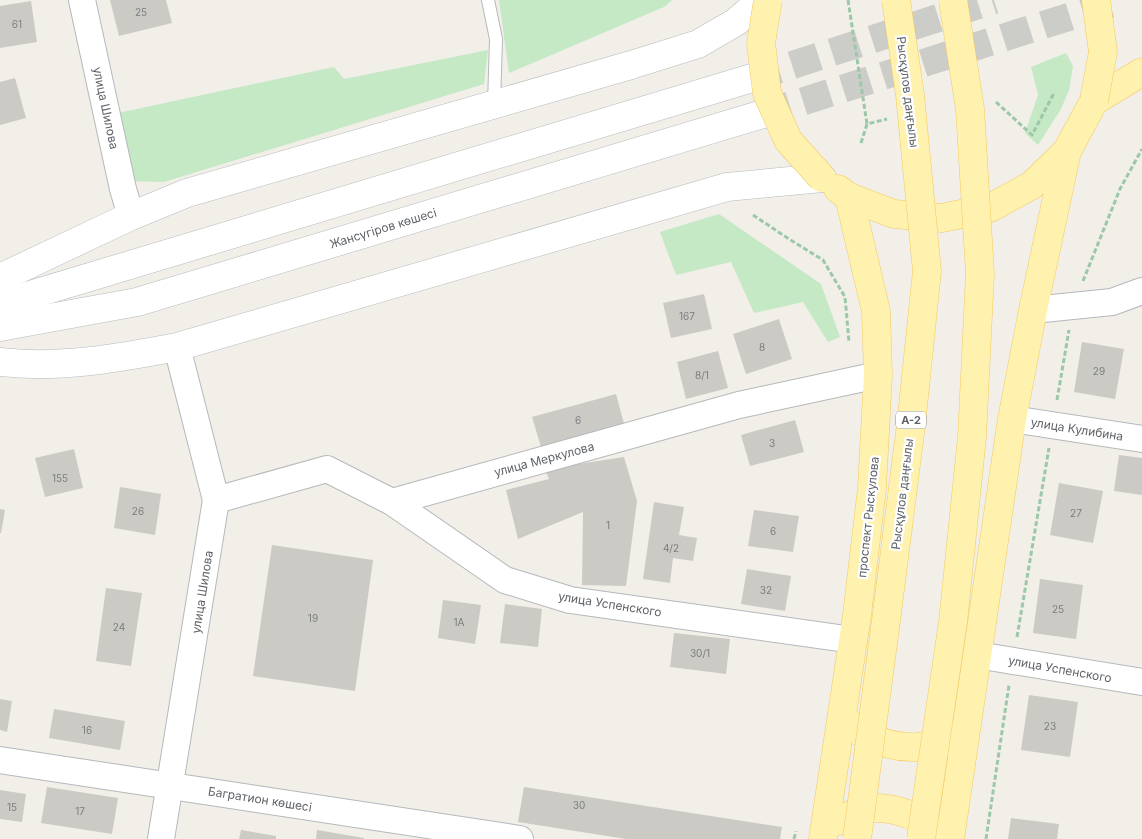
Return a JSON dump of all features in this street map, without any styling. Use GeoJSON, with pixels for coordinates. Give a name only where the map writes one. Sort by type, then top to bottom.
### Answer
{"type":"FeatureCollection","features":[{"type":"Feature","properties":{"kind":"main road"},"geometry":{"type":"LineString","coordinates":[[0,278],[132,216],[187,193],[698,44],[736,22],[761,0]]}},
{"type":"Feature","properties":{"kind":"main road"},"geometry":{"type":"LineString","coordinates":[[768,0],[761,43],[767,93],[788,140],[822,178],[849,197],[894,214],[942,218],[990,208],[1032,185],[1067,151]]}},
{"type":"Feature","properties":{"kind":"main road","name":"Рысқұлов даңғылы"},"geometry":{"type":"LineString","coordinates":[[857,839],[891,584],[927,271],[910,95],[896,0]]}},
{"type":"Feature","properties":{"kind":"main road"},"geometry":{"type":"LineString","coordinates":[[921,839],[953,622],[972,437],[980,274],[970,109],[953,0]]}},
{"type":"Feature","properties":{"kind":"main road"},"geometry":{"type":"LineString","coordinates":[[950,839],[1012,419],[1033,310],[1067,151],[1094,102],[1103,52],[1096,0]]}},
{"type":"Feature","properties":{"kind":"main road"},"geometry":{"type":"LineString","coordinates":[[1094,102],[1142,72]]}},
{"type":"Feature","properties":{"kind":"main road"},"geometry":{"type":"LineString","coordinates":[[0,304],[752,78]]}},
{"type":"Feature","properties":{"kind":"main road","name":"Жансүгіров көшесі"},"geometry":{"type":"LineString","coordinates":[[0,327],[137,302],[763,114]]}},
{"type":"Feature","properties":{"kind":"main road"},"geometry":{"type":"LineString","coordinates":[[0,362],[20,364],[104,360],[177,347],[727,187],[822,178]]}},
{"type":"Feature","properties":{"kind":"main road","name":"проспект Рыскулова"},"geometry":{"type":"LineString","coordinates":[[823,838],[843,712],[872,488],[878,375],[876,311],[849,197]]}},
{"type":"Feature","properties":{"kind":"main road"},"geometry":{"type":"LineString","coordinates":[[843,712],[855,729],[879,742],[902,747],[922,746],[946,741],[968,726]]}},
{"type":"Feature","properties":{"kind":"main road"},"geometry":{"type":"LineString","coordinates":[[823,838],[838,821],[855,812],[873,808],[914,817],[930,826],[944,839]]}},
{"type":"Feature","properties":{"kind":"street","name":"улица Шилова"},"geometry":{"type":"LineString","coordinates":[[82,0],[123,189],[132,216]]}},
{"type":"Feature","properties":{"kind":"street"},"geometry":{"type":"LineString","coordinates":[[1033,310],[1112,302],[1142,292]]}},
{"type":"Feature","properties":{"kind":"street","name":"улица Шилова"},"geometry":{"type":"LineString","coordinates":[[161,839],[216,500],[177,347]]}},
{"type":"Feature","properties":{"kind":"street","name":"улица Меркулова"},"geometry":{"type":"LineString","coordinates":[[392,502],[739,405],[878,375]]}},
{"type":"Feature","properties":{"kind":"street","name":"улица Кулибина"},"geometry":{"type":"LineString","coordinates":[[1012,419],[1142,439]]}},
{"type":"Feature","properties":{"kind":"street"},"geometry":{"type":"LineString","coordinates":[[216,500],[327,469],[392,502]]}},
{"type":"Feature","properties":{"kind":"street","name":"улица Успенского"},"geometry":{"type":"LineString","coordinates":[[392,502],[505,580],[570,600],[853,640]]}},
{"type":"Feature","properties":{"kind":"street","name":"улица Успенского"},"geometry":{"type":"LineString","coordinates":[[977,655],[1142,682]]}},
{"type":"Feature","properties":{"kind":"street","name":"Багратион көшесі"},"geometry":{"type":"LineString","coordinates":[[0,760],[520,839]]}},
{"type":"Feature","properties":{"kind":"lane"},"geometry":{"type":"LineString","coordinates":[[488,0],[496,39],[494,105]]}},
{"type":"Feature","properties":{"kind":"path"},"geometry":{"type":"LineString","coordinates":[[848,0],[866,124]]}},
{"type":"Feature","properties":{"kind":"path"},"geometry":{"type":"LineString","coordinates":[[1032,135],[1054,93]]}},
{"type":"Feature","properties":{"kind":"path"},"geometry":{"type":"LineString","coordinates":[[986,839],[1013,661],[1073,306],[1120,189],[1142,149]]}},
{"type":"Feature","properties":{"kind":"path"},"geometry":{"type":"LineString","coordinates":[[753,215],[788,239],[824,260],[845,297],[852,380]]}},
{"type":"Feature","properties":{"kind":"path"},"geometry":{"type":"LineString","coordinates":[[794,839],[796,829]]}},
{"type":"Feature","properties":{"kind":"green space"},"geometry":{"type":"Polygon","coordinates":[[[499,0],[672,0],[664,7],[509,73],[499,0]]]}},
{"type":"Feature","properties":{"kind":"green space"},"geometry":{"type":"Polygon","coordinates":[[[488,50],[484,84],[164,182],[126,181],[118,113],[334,67],[344,79],[488,50]]]}},
{"type":"Feature","properties":{"kind":"green space"},"geometry":{"type":"Polygon","coordinates":[[[1066,53],[1073,66],[1069,90],[1061,109],[1038,145],[1025,133],[1038,95],[1031,67],[1066,53]]]}},
{"type":"Feature","properties":{"kind":"green space"},"geometry":{"type":"Polygon","coordinates":[[[719,214],[821,284],[840,337],[828,342],[803,302],[754,313],[731,262],[676,275],[660,232],[719,214]]]}},
{"type":"Feature","properties":{"kind":"building"},"geometry":{"type":"Polygon","coordinates":[[[110,0],[166,0],[172,23],[119,36],[110,0]]]}},
{"type":"Feature","properties":{"kind":"building"},"geometry":{"type":"Polygon","coordinates":[[[31,1],[37,42],[0,48],[0,6],[31,1]]]}},
{"type":"Feature","properties":{"kind":"building"},"geometry":{"type":"Polygon","coordinates":[[[15,78],[26,118],[0,125],[0,82],[15,78]]]}},
{"type":"Feature","properties":{"kind":"building"},"geometry":{"type":"Polygon","coordinates":[[[704,294],[712,329],[671,338],[663,303],[704,294]]]}},
{"type":"Feature","properties":{"kind":"building"},"geometry":{"type":"Polygon","coordinates":[[[779,319],[792,359],[746,374],[733,334],[779,319]]]}},
{"type":"Feature","properties":{"kind":"building"},"geometry":{"type":"Polygon","coordinates":[[[1082,342],[1124,349],[1115,399],[1074,392],[1082,342]]]}},
{"type":"Feature","properties":{"kind":"building"},"geometry":{"type":"Polygon","coordinates":[[[718,351],[728,388],[686,399],[677,362],[718,351]]]}},
{"type":"Feature","properties":{"kind":"building"},"geometry":{"type":"Polygon","coordinates":[[[616,394],[624,424],[541,447],[532,417],[616,394]]]}},
{"type":"Feature","properties":{"kind":"building"},"geometry":{"type":"Polygon","coordinates":[[[795,420],[804,452],[750,466],[741,435],[795,420]]]}},
{"type":"Feature","properties":{"kind":"building"},"geometry":{"type":"Polygon","coordinates":[[[74,449],[83,488],[45,497],[35,458],[74,449]]]}},
{"type":"Feature","properties":{"kind":"building"},"geometry":{"type":"Polygon","coordinates":[[[1119,455],[1142,458],[1142,495],[1114,491],[1119,455]]]}},
{"type":"Feature","properties":{"kind":"building"},"geometry":{"type":"Polygon","coordinates":[[[624,457],[637,501],[626,586],[582,585],[583,512],[518,539],[506,490],[549,479],[545,469],[624,457]]]}},
{"type":"Feature","properties":{"kind":"building"},"geometry":{"type":"Polygon","coordinates":[[[1059,483],[1103,491],[1093,543],[1050,535],[1059,483]]]}},
{"type":"Feature","properties":{"kind":"building"},"geometry":{"type":"Polygon","coordinates":[[[120,487],[161,494],[155,535],[114,528],[120,487]]]}},
{"type":"Feature","properties":{"kind":"building"},"geometry":{"type":"Polygon","coordinates":[[[654,502],[684,507],[679,535],[697,538],[693,561],[673,558],[670,583],[643,579],[654,502]]]}},
{"type":"Feature","properties":{"kind":"building"},"geometry":{"type":"Polygon","coordinates":[[[0,509],[5,510],[1,533],[0,533],[0,509]]]}},
{"type":"Feature","properties":{"kind":"building"},"geometry":{"type":"Polygon","coordinates":[[[754,510],[799,516],[793,552],[748,546],[754,510]]]}},
{"type":"Feature","properties":{"kind":"building"},"geometry":{"type":"Polygon","coordinates":[[[272,545],[373,560],[355,691],[253,676],[272,545]]]}},
{"type":"Feature","properties":{"kind":"building"},"geometry":{"type":"Polygon","coordinates":[[[747,569],[791,576],[785,611],[741,604],[747,569]]]}},
{"type":"Feature","properties":{"kind":"building"},"geometry":{"type":"Polygon","coordinates":[[[1040,579],[1083,585],[1076,639],[1033,633],[1040,579]]]}},
{"type":"Feature","properties":{"kind":"building"},"geometry":{"type":"Polygon","coordinates":[[[106,588],[142,593],[131,666],[96,661],[106,588]]]}},
{"type":"Feature","properties":{"kind":"building"},"geometry":{"type":"Polygon","coordinates":[[[443,600],[481,605],[475,644],[438,638],[443,600]]]}},
{"type":"Feature","properties":{"kind":"building"},"geometry":{"type":"Polygon","coordinates":[[[505,604],[542,609],[538,647],[500,643],[505,604]]]}},
{"type":"Feature","properties":{"kind":"building"},"geometry":{"type":"Polygon","coordinates":[[[674,633],[730,639],[726,674],[670,667],[674,633]]]}},
{"type":"Feature","properties":{"kind":"building"},"geometry":{"type":"Polygon","coordinates":[[[1029,695],[1078,702],[1070,757],[1021,750],[1029,695]]]}},
{"type":"Feature","properties":{"kind":"building"},"geometry":{"type":"Polygon","coordinates":[[[0,699],[12,701],[7,732],[0,730],[0,699]]]}},
{"type":"Feature","properties":{"kind":"building"},"geometry":{"type":"Polygon","coordinates":[[[54,709],[125,721],[120,750],[49,738],[54,709]]]}},
{"type":"Feature","properties":{"kind":"building"},"geometry":{"type":"Polygon","coordinates":[[[47,787],[118,798],[112,834],[41,823],[47,787]]]}},
{"type":"Feature","properties":{"kind":"building"},"geometry":{"type":"Polygon","coordinates":[[[524,787],[782,827],[780,839],[626,839],[518,822],[524,787]]]}},
{"type":"Feature","properties":{"kind":"building"},"geometry":{"type":"Polygon","coordinates":[[[0,790],[26,794],[22,822],[0,819],[0,790]]]}},
{"type":"Feature","properties":{"kind":"building"},"geometry":{"type":"Polygon","coordinates":[[[1011,818],[1059,824],[1057,839],[1008,839],[1011,818]]]}},
{"type":"Feature","properties":{"kind":"building"},"geometry":{"type":"Polygon","coordinates":[[[241,830],[276,836],[276,839],[239,839],[241,830]]]}},
{"type":"Feature","properties":{"kind":"building"},"geometry":{"type":"Polygon","coordinates":[[[317,830],[364,838],[364,839],[316,839],[317,830]]]}},
{"type":"Feature","properties":{"kind":"tunnel"},"geometry":{"type":"LineString","coordinates":[[752,78],[994,0]]}},
{"type":"Feature","properties":{"kind":"tunnel"},"geometry":{"type":"LineString","coordinates":[[763,114],[1122,0]]}}]}
